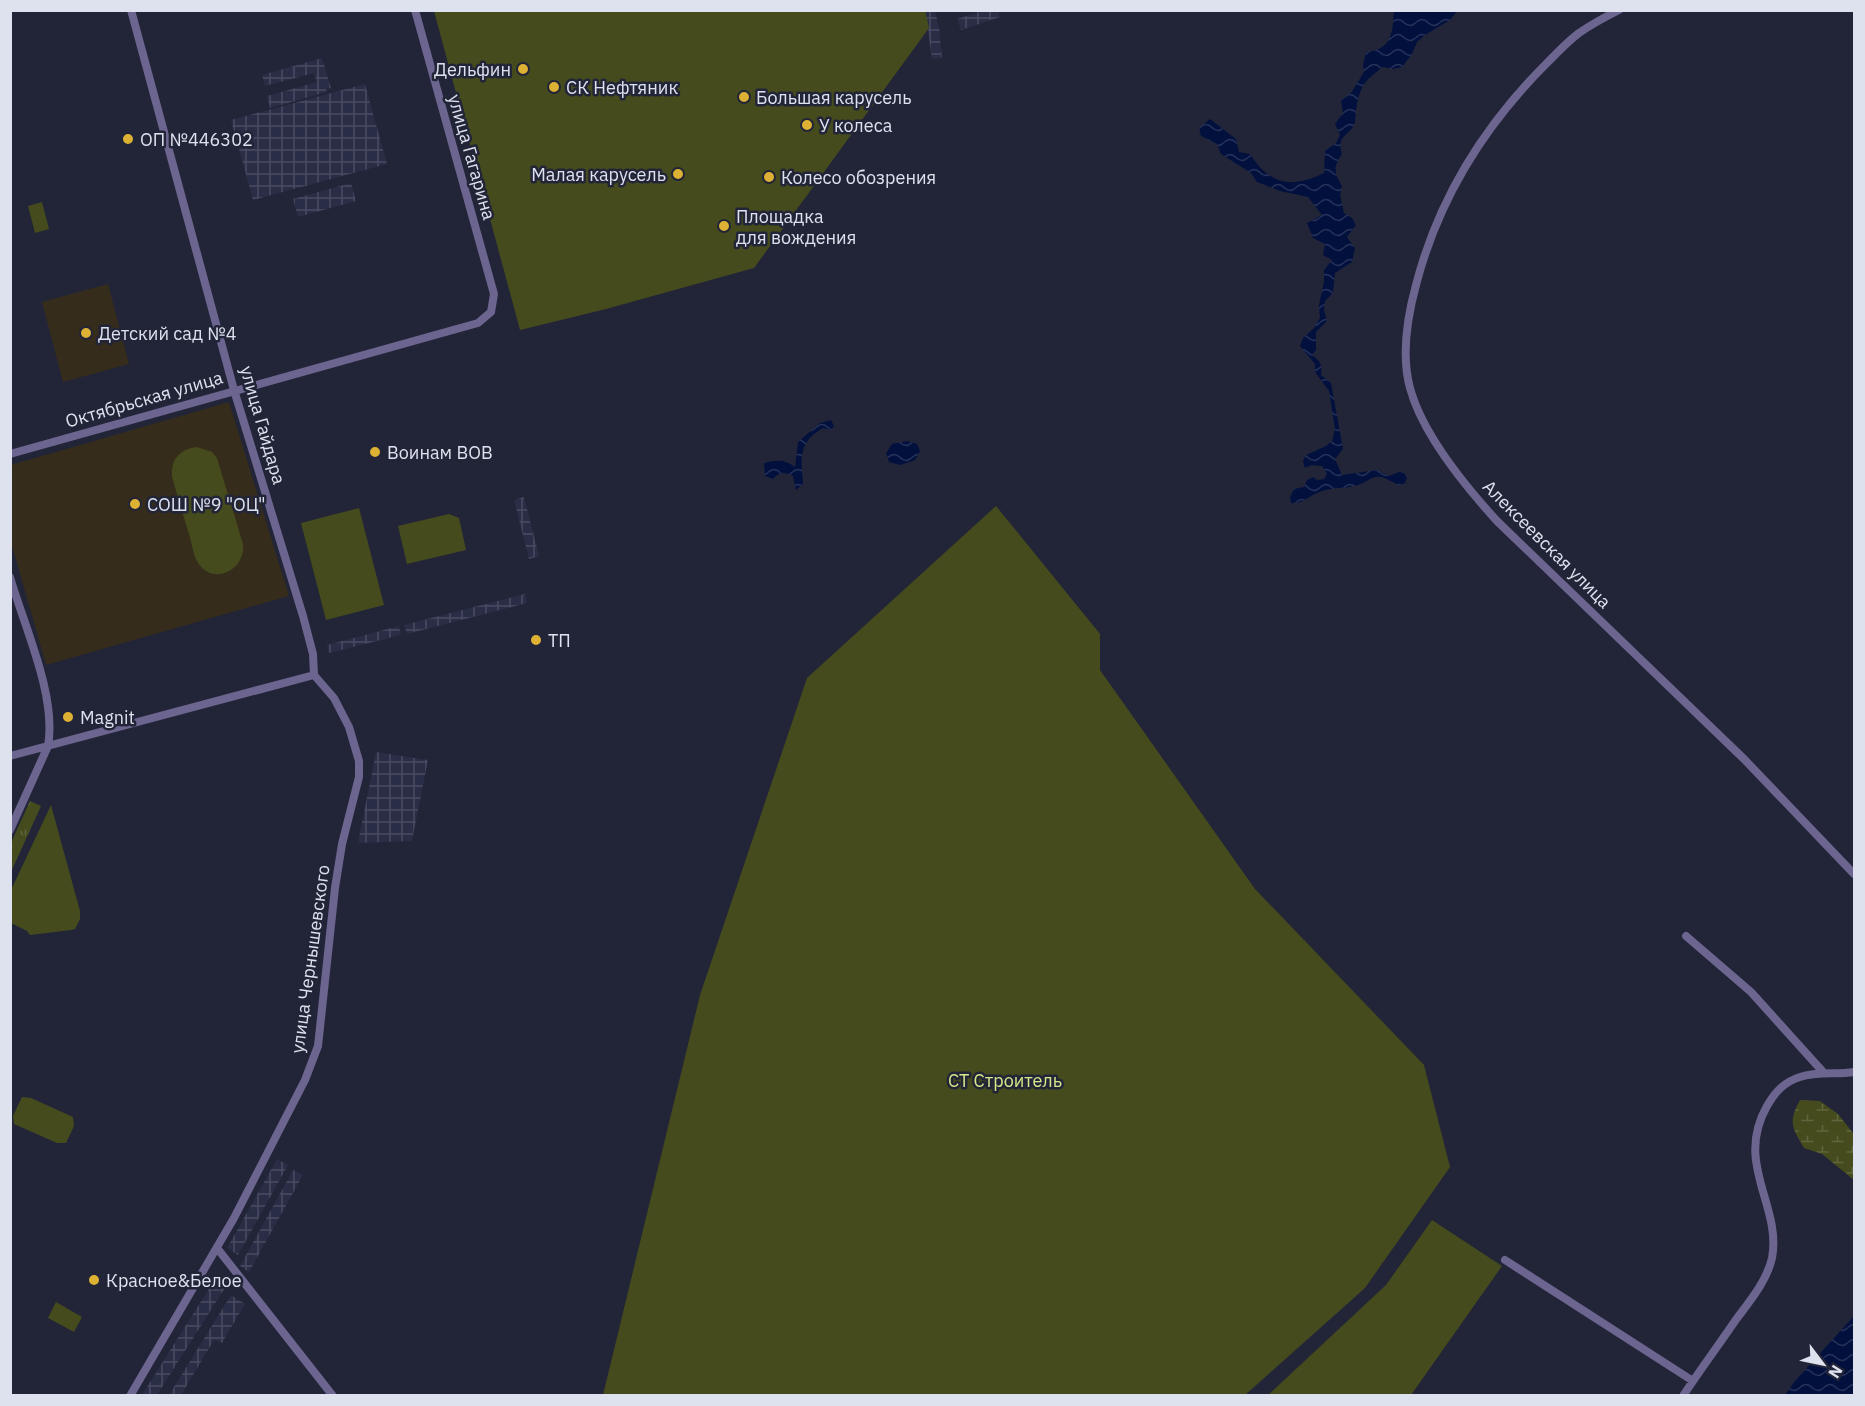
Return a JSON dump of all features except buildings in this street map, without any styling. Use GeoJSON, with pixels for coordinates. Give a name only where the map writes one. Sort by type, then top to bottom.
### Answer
{"type":"FeatureCollection","features":[{"type":"Feature","properties":{"kind":"street","name":"улица Гайдара"},"geometry":{"type":"LineString","coordinates":[[131,10],[234,390],[313,654],[314,675]]}},
{"type":"Feature","properties":{"kind":"street","name":"улица Гагарина"},"geometry":{"type":"LineString","coordinates":[[415,10],[494,294],[491,312]]}},
{"type":"Feature","properties":{"kind":"street","name":"Алексеевская улица"},"geometry":{"type":"LineString","coordinates":[[1619,10],[1577,34],[1526,84],[1487,133],[1453,187],[1431,234],[1410,306],[1406,351],[1410,388],[1416,406],[1438,445],[1476,498],[1497,521],[1744,759],[1854,874]]}},
{"type":"Feature","properties":{"kind":"street","name":"Октябрьская улица"},"geometry":{"type":"LineString","coordinates":[[10,454],[478,323],[491,312]]}},
{"type":"Feature","properties":{"kind":"street"},"geometry":{"type":"LineString","coordinates":[[10,577],[44,688],[51,732],[48,746],[10,830]]}},
{"type":"Feature","properties":{"kind":"street"},"geometry":{"type":"LineString","coordinates":[[10,756],[314,675]]}},
{"type":"Feature","properties":{"kind":"street","name":"улица Чернышевского"},"geometry":{"type":"LineString","coordinates":[[130,1395],[217,1248],[253,1182],[305,1080],[318,1046],[335,888],[342,844],[359,777],[359,761],[350,727],[334,698],[314,675]]}},
{"type":"Feature","properties":{"kind":"street"},"geometry":{"type":"LineString","coordinates":[[1686,936],[1750,992],[1824,1073]]}},
{"type":"Feature","properties":{"kind":"street"},"geometry":{"type":"LineString","coordinates":[[1683,1395],[1756,1291],[1772,1259],[1773,1233],[1758,1179],[1756,1159],[1756,1141],[1765,1109],[1780,1088],[1790,1081],[1812,1074],[1854,1072]]}},
{"type":"Feature","properties":{"kind":"street"},"geometry":{"type":"LineString","coordinates":[[217,1248],[333,1395]]}},
{"type":"Feature","properties":{"kind":"street"},"geometry":{"type":"LineString","coordinates":[[1505,1260],[1693,1381]]}},
{"type":"Feature","properties":{"kind":"shaded area"},"geometry":{"type":"Polygon","coordinates":[[[925,11],[935,11],[942,58],[932,59],[925,11]]]}},
{"type":"Feature","properties":{"kind":"shaded area"},"geometry":{"type":"Polygon","coordinates":[[[982,11],[998,11],[1000,17],[961,30],[957,19],[982,11]]]}},
{"type":"Feature","properties":{"kind":"shaded area"},"geometry":{"type":"Polygon","coordinates":[[[322,58],[331,88],[326,89],[327,92],[270,108],[267,96],[317,82],[314,73],[265,86],[262,75],[322,58]]]}},
{"type":"Feature","properties":{"kind":"shaded area"},"geometry":{"type":"Polygon","coordinates":[[[365,84],[387,164],[253,200],[231,120],[365,84]]]}},
{"type":"Feature","properties":{"kind":"shaded area"},"geometry":{"type":"Polygon","coordinates":[[[351,183],[356,201],[298,217],[293,199],[351,183]]]}},
{"type":"Feature","properties":{"kind":"shaded area","name":"Детский сад №4"},"geometry":{"type":"Polygon","coordinates":[[[108,284],[129,364],[63,382],[42,302],[108,284]]]}},
{"type":"Feature","properties":{"kind":"shaded area","name":"СОШ №9 \"ОЦ\""},"geometry":{"type":"Polygon","coordinates":[[[229,402],[289,596],[46,665],[11,542],[11,465],[229,402]]]}},
{"type":"Feature","properties":{"kind":"shaded area"},"geometry":{"type":"Polygon","coordinates":[[[524,497],[539,556],[529,559],[514,500],[524,497]]]}},
{"type":"Feature","properties":{"kind":"shaded area"},"geometry":{"type":"Polygon","coordinates":[[[525,594],[527,603],[407,634],[404,625],[525,594]]]}},
{"type":"Feature","properties":{"kind":"shaded area"},"geometry":{"type":"Polygon","coordinates":[[[399,626],[401,635],[329,653],[327,645],[399,626]]]}},
{"type":"Feature","properties":{"kind":"shaded area"},"geometry":{"type":"Polygon","coordinates":[[[376,752],[428,760],[412,841],[358,843],[376,752]]]}},
{"type":"Feature","properties":{"kind":"shaded area"},"geometry":{"type":"Polygon","coordinates":[[[277,1159],[288,1165],[238,1255],[227,1248],[277,1159]]]}},
{"type":"Feature","properties":{"kind":"shaded area"},"geometry":{"type":"Polygon","coordinates":[[[293,1170],[303,1175],[249,1272],[240,1266],[293,1170]]]}},
{"type":"Feature","properties":{"kind":"shaded area"},"geometry":{"type":"Polygon","coordinates":[[[217,1276],[228,1283],[157,1395],[142,1395],[217,1276]]]}},
{"type":"Feature","properties":{"kind":"shaded area"},"geometry":{"type":"Polygon","coordinates":[[[231,1295],[245,1304],[222,1343],[214,1340],[181,1395],[169,1395],[231,1295]]]}},
{"type":"Feature","properties":{"kind":"green space"},"geometry":{"type":"Polygon","coordinates":[[[925,10],[929,28],[754,268],[520,330],[434,11],[925,10]]]}},
{"type":"Feature","properties":{"kind":"green space"},"geometry":{"type":"Polygon","coordinates":[[[42,202],[49,229],[35,233],[28,206],[42,202]]]}},
{"type":"Feature","properties":{"kind":"green space"},"geometry":{"type":"Polygon","coordinates":[[[197,447],[212,452],[217,458],[243,544],[239,562],[226,572],[218,574],[203,569],[197,561],[172,476],[173,465],[178,456],[186,450],[197,447]]]}},
{"type":"Feature","properties":{"kind":"green space","name":"СТ Строитель"},"geometry":{"type":"Polygon","coordinates":[[[996,506],[1100,634],[1100,670],[1255,889],[1424,1065],[1450,1167],[1365,1288],[1245,1395],[603,1395],[700,995],[807,678],[996,506]]]}},
{"type":"Feature","properties":{"kind":"green space"},"geometry":{"type":"Polygon","coordinates":[[[359,508],[384,605],[326,620],[301,523],[359,508]]]}},
{"type":"Feature","properties":{"kind":"green space"},"geometry":{"type":"Polygon","coordinates":[[[449,514],[459,518],[466,550],[407,564],[398,526],[449,514]]]}},
{"type":"Feature","properties":{"kind":"green space"},"geometry":{"type":"Polygon","coordinates":[[[30,801],[41,806],[11,872],[11,843],[30,801]]]}},
{"type":"Feature","properties":{"kind":"green space"},"geometry":{"type":"Polygon","coordinates":[[[51,805],[80,911],[80,919],[75,929],[30,935],[11,923],[11,890],[51,805]]]}},
{"type":"Feature","properties":{"kind":"green space"},"geometry":{"type":"Polygon","coordinates":[[[22,1097],[31,1098],[73,1117],[74,1126],[66,1143],[57,1143],[14,1124],[13,1116],[22,1097]]]}},
{"type":"Feature","properties":{"kind":"green space"},"geometry":{"type":"Polygon","coordinates":[[[1800,1100],[1820,1101],[1838,1114],[1853,1133],[1854,1180],[1822,1154],[1804,1148],[1793,1124],[1794,1114],[1800,1100]]]}},
{"type":"Feature","properties":{"kind":"green space"},"geometry":{"type":"Polygon","coordinates":[[[1432,1220],[1502,1266],[1411,1395],[1268,1395],[1386,1285],[1432,1220]]]}},
{"type":"Feature","properties":{"kind":"green space"},"geometry":{"type":"Polygon","coordinates":[[[56,1302],[82,1317],[74,1332],[48,1318],[56,1302]]]}},
{"type":"Feature","properties":{"kind":"water"},"geometry":{"type":"Polygon","coordinates":[[[1394,11],[1457,11],[1450,20],[1417,42],[1412,54],[1402,67],[1393,69],[1383,67],[1367,80],[1361,90],[1355,123],[1340,143],[1342,154],[1336,170],[1342,186],[1340,195],[1344,213],[1352,218],[1356,225],[1347,237],[1355,248],[1352,262],[1335,273],[1333,293],[1325,301],[1324,310],[1327,321],[1316,332],[1316,350],[1312,355],[1320,364],[1321,375],[1331,383],[1343,449],[1335,459],[1342,475],[1377,470],[1389,476],[1399,472],[1404,473],[1407,478],[1405,483],[1399,485],[1376,477],[1357,485],[1323,491],[1302,501],[1291,503],[1290,497],[1294,489],[1304,487],[1307,480],[1313,477],[1317,480],[1324,479],[1327,474],[1322,466],[1312,465],[1305,468],[1303,461],[1306,455],[1332,441],[1335,429],[1329,391],[1315,372],[1315,364],[1300,346],[1303,338],[1314,328],[1320,318],[1319,305],[1324,270],[1332,260],[1323,255],[1325,244],[1313,238],[1307,223],[1322,215],[1308,197],[1280,191],[1257,182],[1251,173],[1221,154],[1217,144],[1201,136],[1199,128],[1210,119],[1236,139],[1239,152],[1250,154],[1265,172],[1282,181],[1301,181],[1324,173],[1325,151],[1336,143],[1340,135],[1335,124],[1343,113],[1341,100],[1351,93],[1364,72],[1366,52],[1381,47],[1389,39],[1394,11]]]}},
{"type":"Feature","properties":{"kind":"water"},"geometry":{"type":"Polygon","coordinates":[[[831,420],[834,426],[831,430],[823,428],[815,433],[805,445],[802,459],[803,484],[796,490],[793,476],[782,473],[773,479],[765,476],[764,463],[780,461],[795,467],[798,442],[820,423],[831,420]]]}},
{"type":"Feature","properties":{"kind":"water"},"geometry":{"type":"Polygon","coordinates":[[[907,441],[917,444],[920,451],[915,460],[900,465],[889,462],[886,453],[892,444],[907,441]]]}},
{"type":"Feature","properties":{"kind":"water"},"geometry":{"type":"Polygon","coordinates":[[[1854,1316],[1854,1395],[1785,1395],[1795,1381],[1854,1316]]]}},
{"type":"Feature","properties":{"kind":"place","name":"Дельфин"},"geometry":{"type":"Point","coordinates":[523,69]}},
{"type":"Feature","properties":{"kind":"place","name":"СК Нефтяник"},"geometry":{"type":"Point","coordinates":[554,87]}},
{"type":"Feature","properties":{"kind":"place","name":"Большая карусель"},"geometry":{"type":"Point","coordinates":[744,97]}},
{"type":"Feature","properties":{"kind":"place","name":"У колеса"},"geometry":{"type":"Point","coordinates":[807,125]}},
{"type":"Feature","properties":{"kind":"place","name":"ОП №446302"},"geometry":{"type":"Point","coordinates":[128,139]}},
{"type":"Feature","properties":{"kind":"place","name":"Малая карусель"},"geometry":{"type":"Point","coordinates":[678,174]}},
{"type":"Feature","properties":{"kind":"place","name":"Колесо обозрения"},"geometry":{"type":"Point","coordinates":[769,177]}},
{"type":"Feature","properties":{"kind":"place","name":"Площадка для вождения"},"geometry":{"type":"Point","coordinates":[724,226]}},
{"type":"Feature","properties":{"kind":"place","name":"Детский сад №4"},"geometry":{"type":"Point","coordinates":[86,333]}},
{"type":"Feature","properties":{"kind":"place","name":"Воинам ВОВ"},"geometry":{"type":"Point","coordinates":[375,452]}},
{"type":"Feature","properties":{"kind":"place","name":"СОШ №9 \"ОЦ\""},"geometry":{"type":"Point","coordinates":[135,504]}},
{"type":"Feature","properties":{"kind":"place","name":"ТП"},"geometry":{"type":"Point","coordinates":[536,640]}},
{"type":"Feature","properties":{"kind":"place","name":"Magnit"},"geometry":{"type":"Point","coordinates":[68,717]}},
{"type":"Feature","properties":{"kind":"place","name":"Красное&Белое"},"geometry":{"type":"Point","coordinates":[94,1280]}}]}
